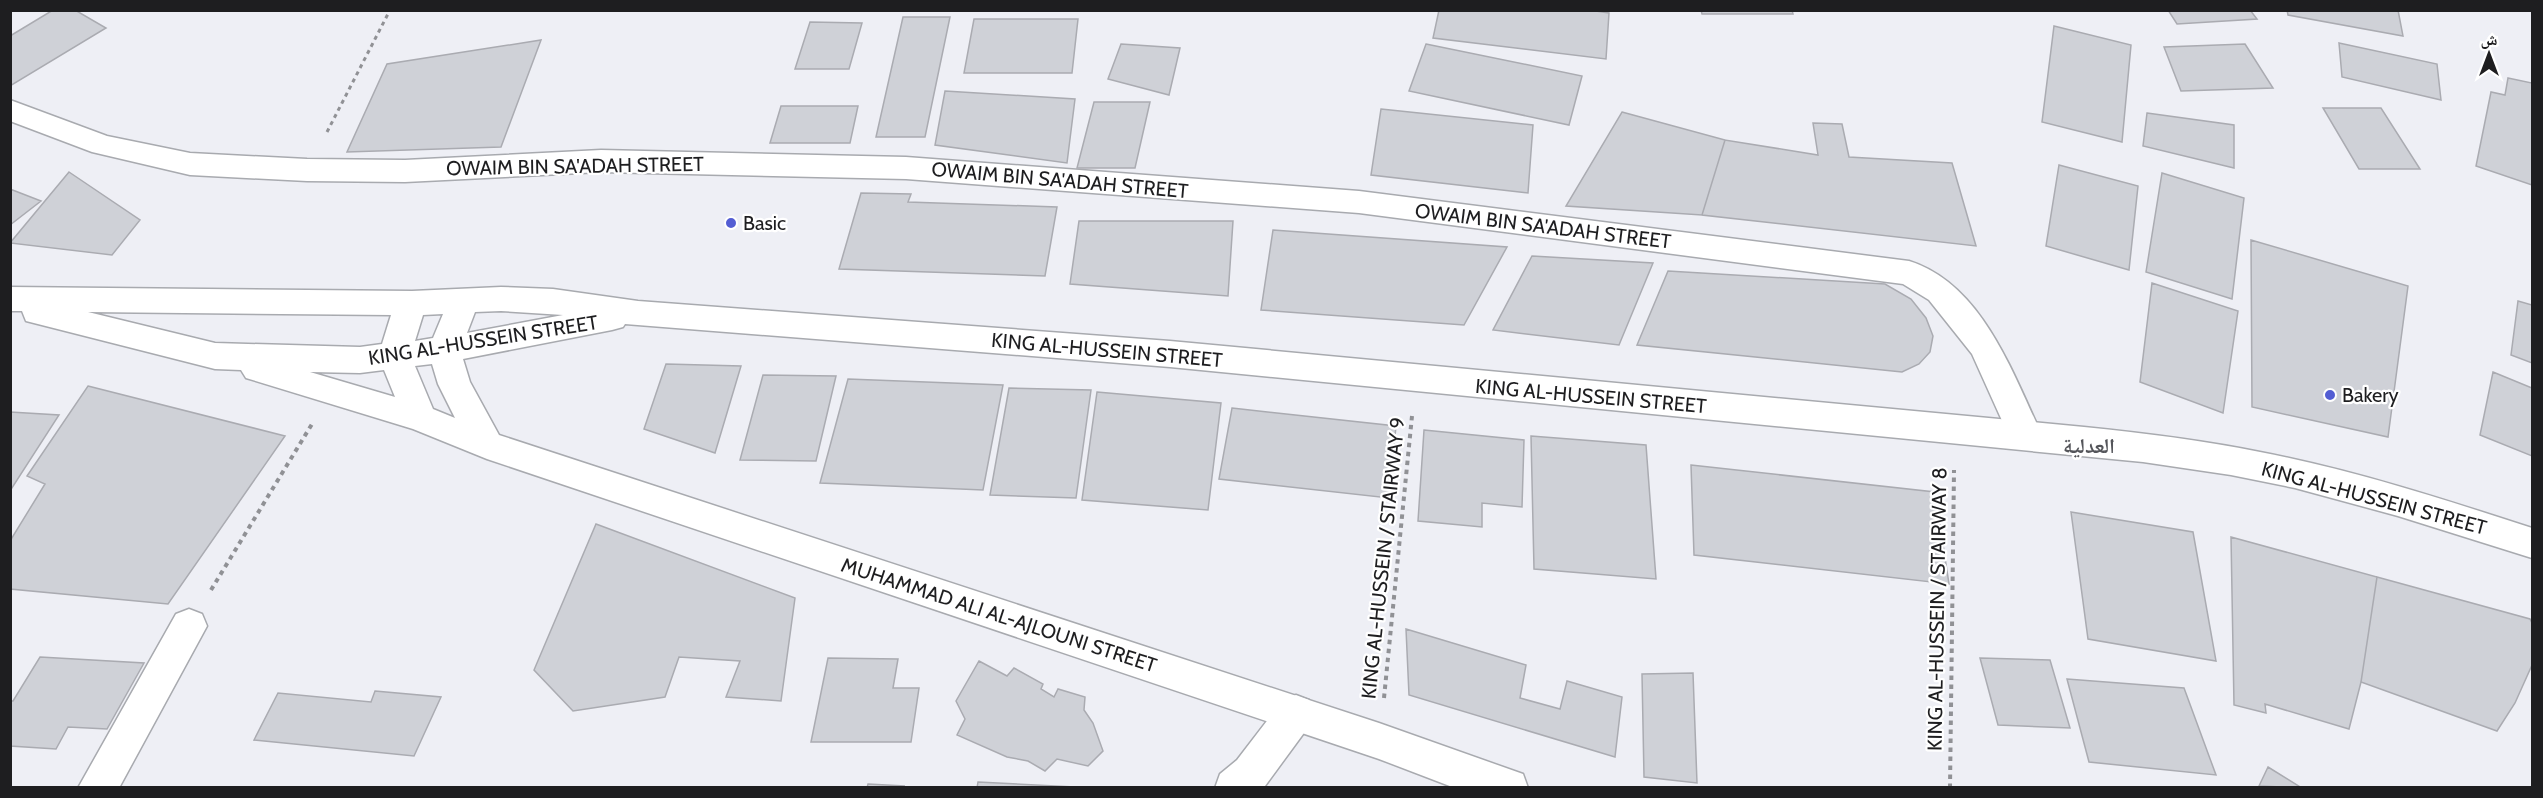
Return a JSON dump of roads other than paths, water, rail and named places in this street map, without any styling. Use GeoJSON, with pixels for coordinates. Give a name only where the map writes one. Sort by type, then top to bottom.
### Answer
{"type":"FeatureCollection","features":[{"type":"Feature","properties":{"kind":"street","name":"OWAIM BIN SA'ADAH STREET"},"geometry":{"type":"LineString","coordinates":[[10,110],[102,146],[190,164],[307,170],[405,171],[601,161],[906,168],[1359,202],[1909,273],[1940,291],[1985,347],[2025,435]]}},
{"type":"Feature","properties":{"kind":"street","name":"KING AL-HUSSEIN STREET"},"geometry":{"type":"LineString","coordinates":[[10,299],[412,303],[501,298],[553,301],[638,313],[1170,354],[2025,435],[2165,450],[2262,467],[2376,494],[2532,543]]}},
{"type":"Feature","properties":{"kind":"street"},"geometry":{"type":"LineString","coordinates":[[464,300],[444,350],[454,384],[487,445]]}},
{"type":"Feature","properties":{"kind":"street"},"geometry":{"type":"LineString","coordinates":[[412,303],[395,356],[420,418]]}},
{"type":"Feature","properties":{"kind":"street","name":"KING AL-HUSSEIN STREET"},"geometry":{"type":"LineString","coordinates":[[10,306],[215,356],[360,360],[444,350],[638,313]]}},
{"type":"Feature","properties":{"kind":"street","name":"MUHAMMAD ALI AL-AJLOUNI STREET"},"geometry":{"type":"LineString","coordinates":[[215,356],[420,418],[487,445],[1379,741],[1509,788]]}},
{"type":"Feature","properties":{"kind":"street"},"geometry":{"type":"LineString","coordinates":[[97,788],[189,626]]}},
{"type":"Feature","properties":{"kind":"street"},"geometry":{"type":"LineString","coordinates":[[1234,788],[1251,773],[1296,714]]}},
{"type":"Feature","properties":{"kind":"place","name":"Basic"},"geometry":{"type":"Point","coordinates":[731,223]}},
{"type":"Feature","properties":{"kind":"place","name":"Bakery"},"geometry":{"type":"Point","coordinates":[2330,395]}},
{"type":"Feature","properties":{"kind":"district","name":"العدلية"},"geometry":{"type":"Point","coordinates":[2089,446]}}]}
